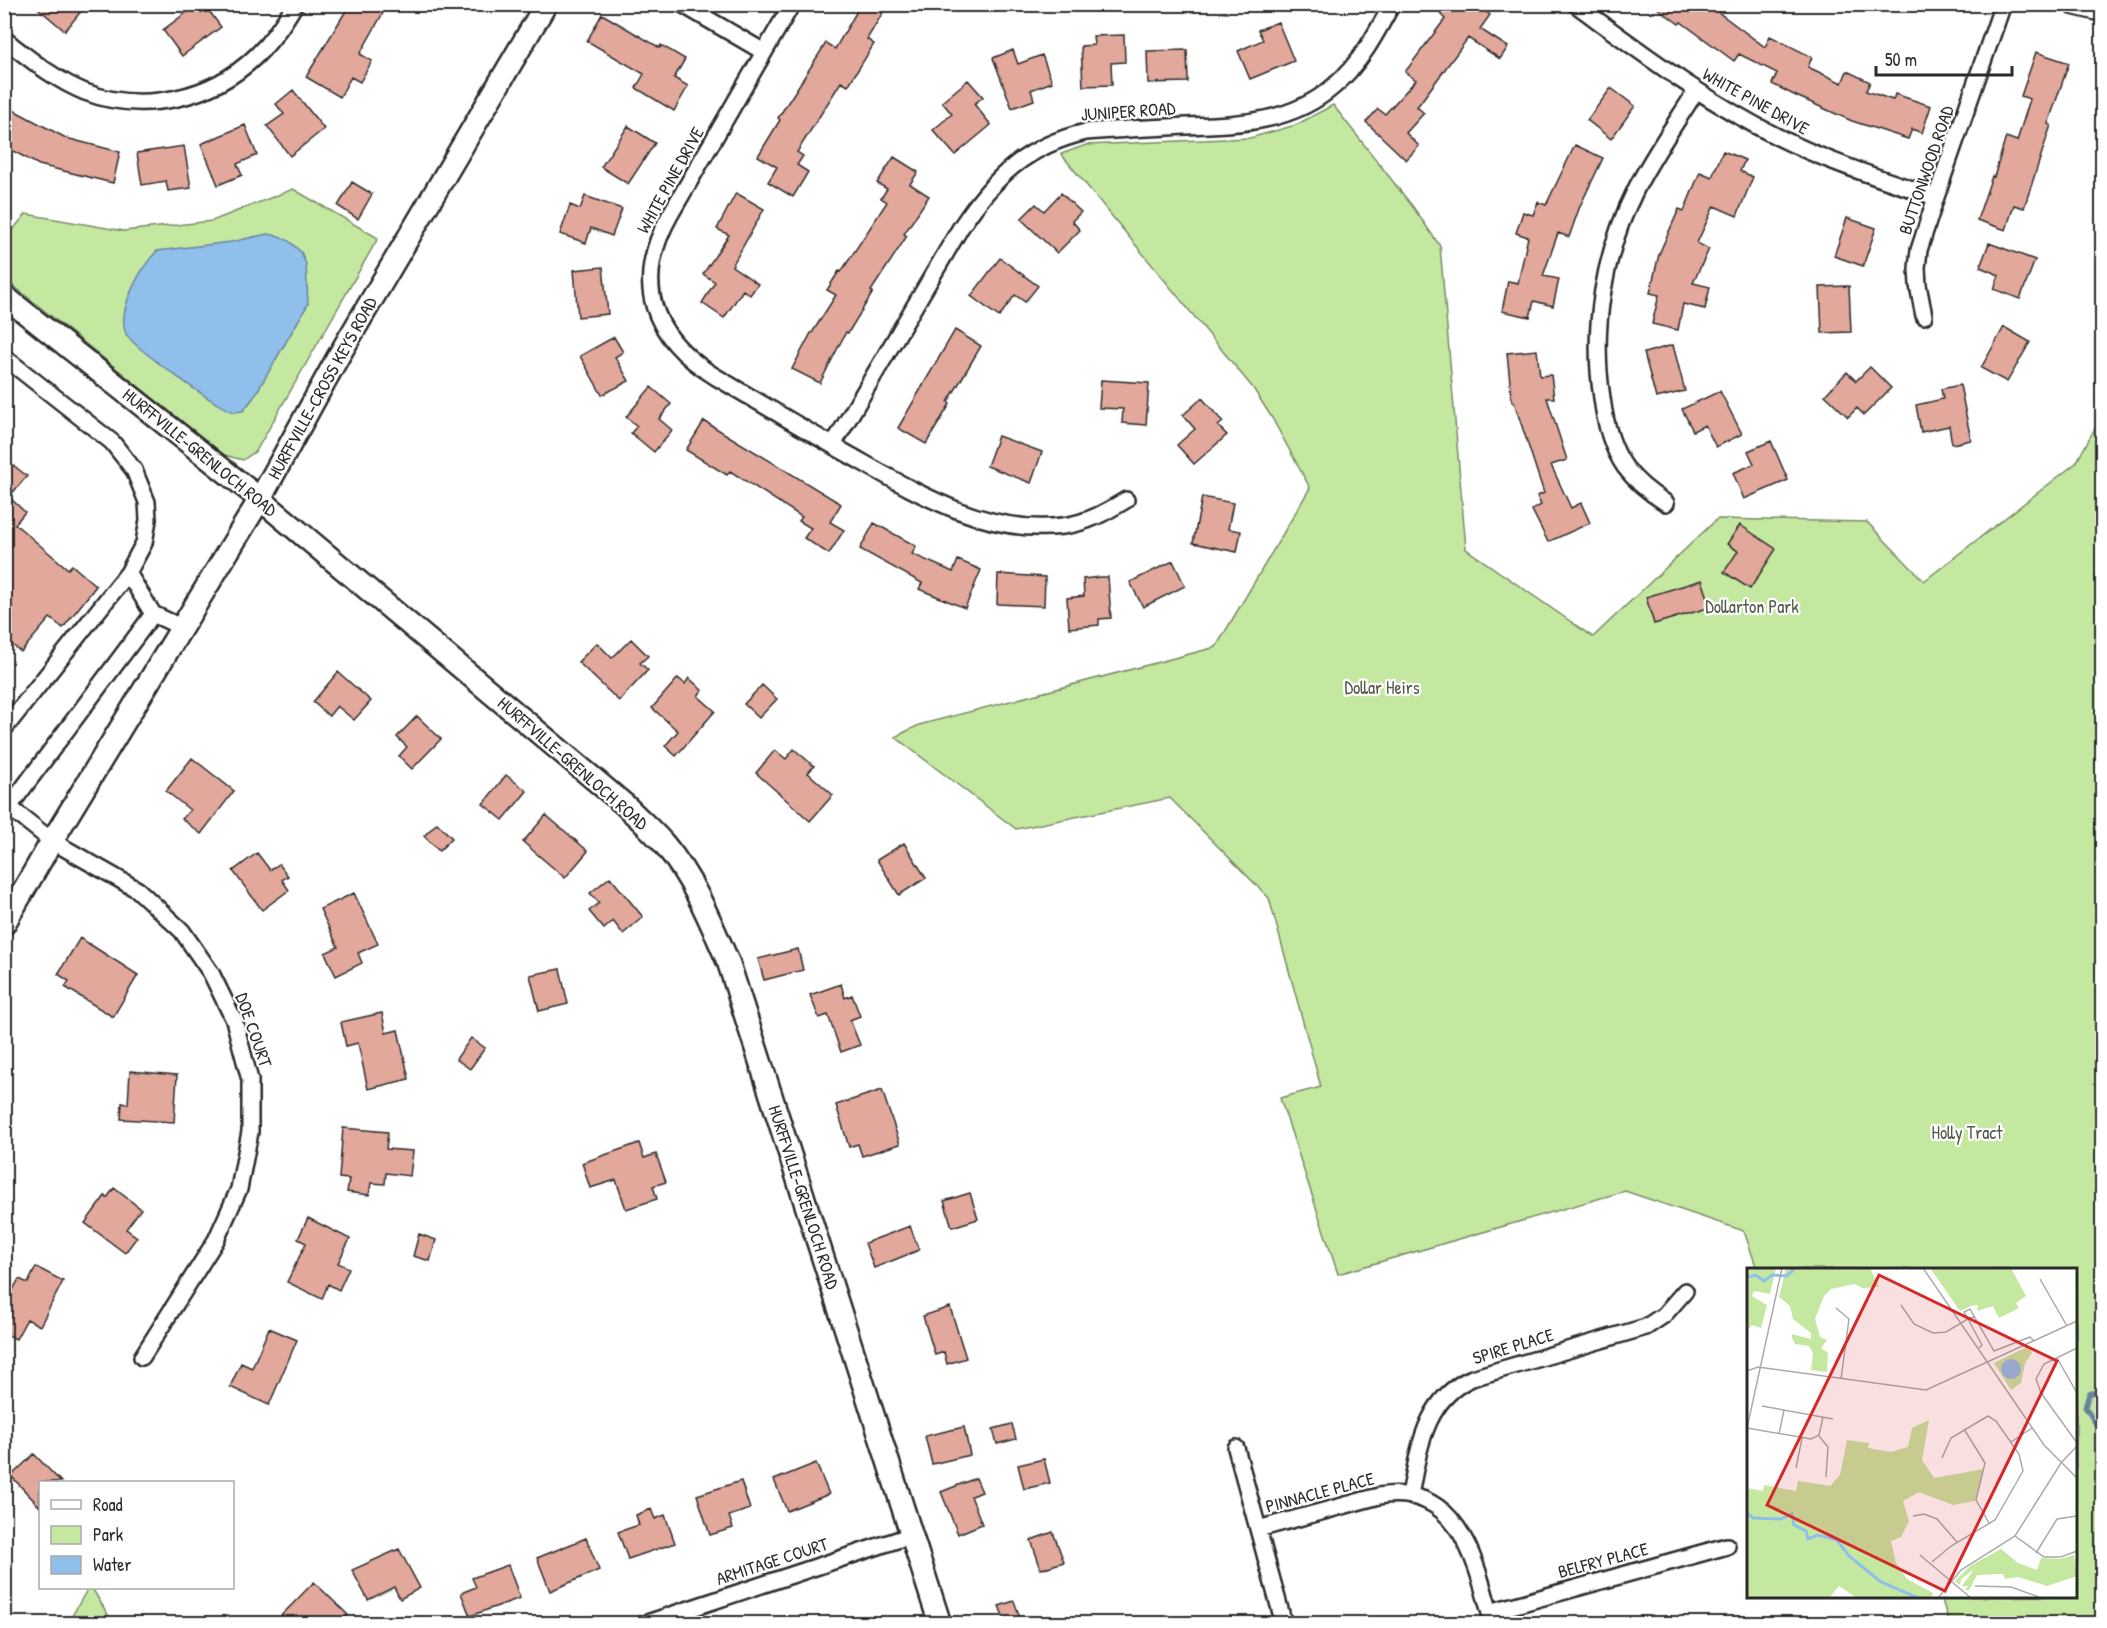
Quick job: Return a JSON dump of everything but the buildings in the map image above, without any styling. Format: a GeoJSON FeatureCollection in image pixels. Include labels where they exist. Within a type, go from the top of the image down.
{"type":"FeatureCollection","features":[{"type":"Feature","properties":{"kind":"main road","name":"HURFFVILLE-CROSS KEYS ROAD"},"geometry":{"type":"LineString","coordinates":[[4,924],[260,499],[338,357],[546,4]]}},
{"type":"Feature","properties":{"kind":"main road","name":"HURFFVILLE-GRENLOCH ROAD"},"geometry":{"type":"LineString","coordinates":[[4,296],[260,499],[625,805],[664,844],[705,909],[729,964],[940,1623]]}},
{"type":"Feature","properties":{"kind":"street"},"geometry":{"type":"LineString","coordinates":[[4,39],[46,71],[85,92],[126,102],[165,101],[203,90],[242,69],[271,39],[295,4]]}},
{"type":"Feature","properties":{"kind":"street"},"geometry":{"type":"LineString","coordinates":[[682,4],[764,52]]}},
{"type":"Feature","properties":{"kind":"street","name":"WHITE PINE DRIVE"},"geometry":{"type":"LineString","coordinates":[[792,4],[660,232],[652,261],[652,290],[662,327],[690,359],[716,377],[928,498],[969,514],[1030,527],[1064,526],[1083,522],[1126,500]]}},
{"type":"Feature","properties":{"kind":"street","name":"JUNIPER ROAD"},"geometry":{"type":"LineString","coordinates":[[833,445],[961,227],[984,193],[1011,166],[1048,144],[1086,132],[1240,124],[1279,117],[1334,87],[1370,44],[1392,4]]}},
{"type":"Feature","properties":{"kind":"street","name":"WHITE PINE DRIVE"},"geometry":{"type":"LineString","coordinates":[[1575,4],[1696,91],[1746,121],[1805,150],[1936,197]]}},
{"type":"Feature","properties":{"kind":"street","name":"BUTTONWOOD ROAD"},"geometry":{"type":"LineString","coordinates":[[1924,316],[1917,268],[1923,236],[2003,4]]}},
{"type":"Feature","properties":{"kind":"street"},"geometry":{"type":"LineString","coordinates":[[2073,4],[2103,11]]}},
{"type":"Feature","properties":{"kind":"street"},"geometry":{"type":"LineString","coordinates":[[1666,503],[1650,493],[1624,466],[1608,431],[1598,369],[1599,320],[1610,258],[1629,203],[1653,159],[1696,91]]}},
{"type":"Feature","properties":{"kind":"street"},"geometry":{"type":"LineString","coordinates":[[4,357],[112,442],[134,470],[147,502],[144,543],[128,573],[4,729]]}},
{"type":"Feature","properties":{"kind":"street"},"geometry":{"type":"LineString","coordinates":[[128,573],[153,614],[181,627]]}},
{"type":"Feature","properties":{"kind":"street"},"geometry":{"type":"LineString","coordinates":[[6,808],[153,614]]}},
{"type":"Feature","properties":{"kind":"street","name":"DOE COURT"},"geometry":{"type":"LineString","coordinates":[[6,808],[52,841],[138,890],[182,931],[211,973],[229,1010],[250,1080],[250,1132],[239,1189],[216,1240],[142,1357]]}},
{"type":"Feature","properties":{"kind":"street","name":"SPIRE PLACE"},"geometry":{"type":"LineString","coordinates":[[1410,1495],[1419,1448],[1429,1418],[1458,1384],[1647,1327],[1664,1315],[1685,1291]]}},
{"type":"Feature","properties":{"kind":"street"},"geometry":{"type":"LineString","coordinates":[[1236,1448],[1284,1623]]}},
{"type":"Feature","properties":{"kind":"street","name":"PINNACLE PLACE"},"geometry":{"type":"LineString","coordinates":[[1258,1529],[1379,1496],[1399,1494],[1418,1497],[1435,1507],[1460,1531],[1476,1562],[1492,1618]]}},
{"type":"Feature","properties":{"kind":"street","name":"ARMITAGE COURT"},"geometry":{"type":"LineString","coordinates":[[644,1623],[912,1535]]}},
{"type":"Feature","properties":{"kind":"street","name":"BELFRY PLACE"},"geometry":{"type":"LineString","coordinates":[[1492,1618],[1727,1546]]}},
{"type":"Feature","properties":{"kind":"green space"},"geometry":{"type":"Polygon","coordinates":[[[1333,105],[1413,207],[1440,246],[1466,549],[1593,637],[1717,519],[1867,522],[1924,581],[2076,463],[2102,415],[2102,1623],[1949,1623],[1941,1598],[2077,1598],[2077,1268],[1757,1268],[1744,1231],[1625,1191],[1338,1274],[1280,1098],[1321,1087],[1269,898],[1170,798],[1016,829],[895,737],[919,725],[1216,647],[1310,488],[1253,388],[1061,154],[1086,145],[1250,138],[1296,125],[1333,105]]]}},
{"type":"Feature","properties":{"kind":"green space"},"geometry":{"type":"Polygon","coordinates":[[[293,189],[378,238],[256,451],[243,460],[224,455],[5,279],[5,239],[26,214],[124,231],[212,221],[293,189]]]}},
{"type":"Feature","properties":{"kind":"green space"},"geometry":{"type":"Polygon","coordinates":[[[87,1589],[93,1589],[113,1623],[68,1623],[87,1589]]]}},
{"type":"Feature","properties":{"kind":"water"},"geometry":{"type":"Polygon","coordinates":[[[267,234],[289,241],[301,252],[306,264],[308,304],[254,397],[243,411],[234,412],[195,389],[132,341],[126,334],[124,314],[138,278],[157,251],[231,242],[267,234]]]}},
{"type":"Feature","properties":{"kind":"waterway"},"geometry":{"type":"LineString","coordinates":[[2102,1390],[2089,1394],[2085,1407],[2102,1434]]}},
{"type":"Feature","properties":{"kind":"park label","name":"Dollarton Park"},"geometry":{"type":"Point","coordinates":[1752,606]}},
{"type":"Feature","properties":{"kind":"park label","name":"Dollar Heirs"},"geometry":{"type":"Point","coordinates":[1382,687]}},
{"type":"Feature","properties":{"kind":"park label","name":"Holly Tract"},"geometry":{"type":"Point","coordinates":[1967,1132]}}]}
